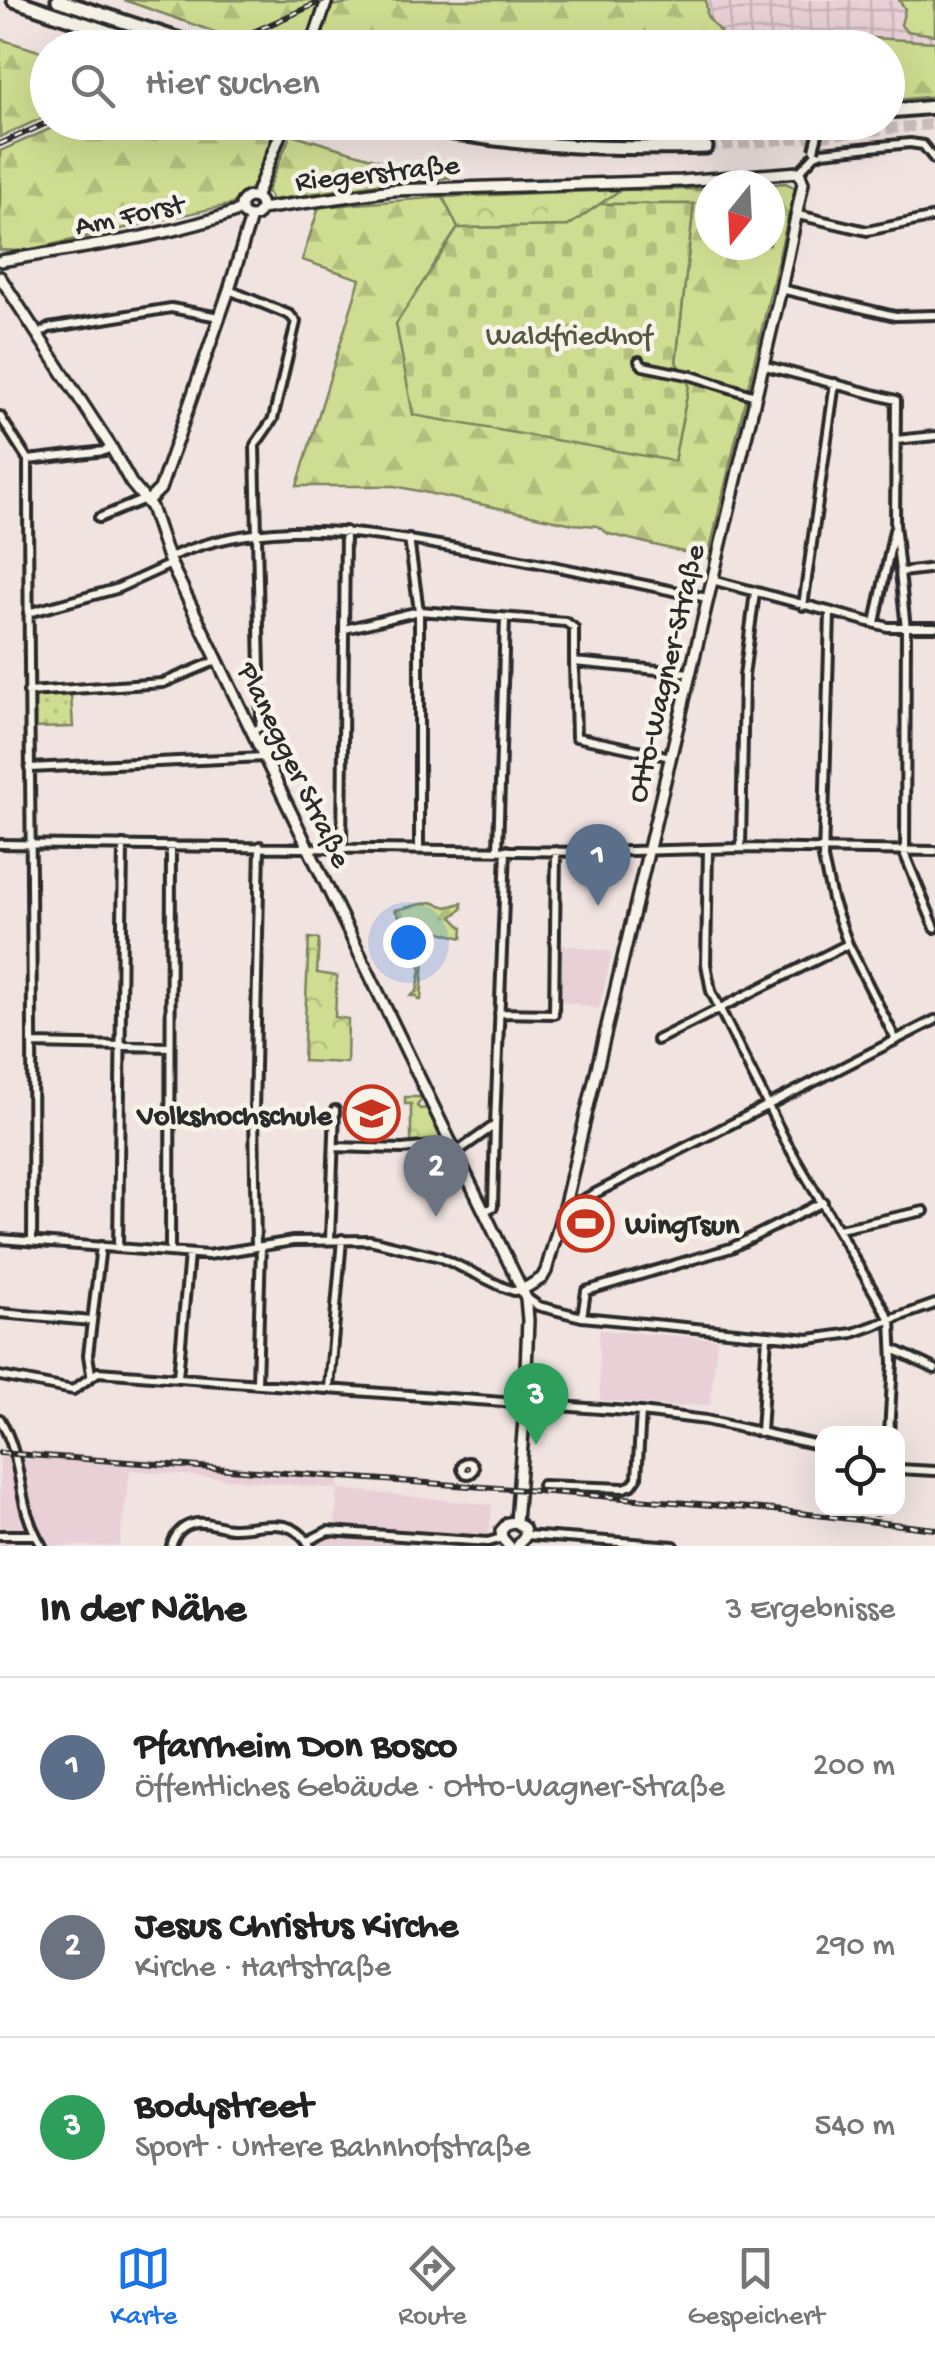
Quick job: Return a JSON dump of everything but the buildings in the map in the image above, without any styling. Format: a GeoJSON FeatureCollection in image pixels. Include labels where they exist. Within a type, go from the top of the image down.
{"type":"FeatureCollection","features":[{"type":"Feature","properties":{"kind":"highway"},"geometry":{"type":"LineString","coordinates":[[14,0],[103,30]]}},
{"type":"Feature","properties":{"kind":"highway"},"geometry":{"type":"LineString","coordinates":[[58,0],[150,30]]}},
{"type":"Feature","properties":{"kind":"highway"},"geometry":{"type":"LineString","coordinates":[[905,110],[935,107]]}},
{"type":"Feature","properties":{"kind":"highway"},"geometry":{"type":"LineString","coordinates":[[492,140],[613,150],[706,147]]}},
{"type":"Feature","properties":{"kind":"street"},"geometry":{"type":"LineString","coordinates":[[317,30],[327,0]]}},
{"type":"Feature","properties":{"kind":"street"},"geometry":{"type":"LineString","coordinates":[[99,518],[146,501],[160,489],[251,217],[260,209],[256,198],[278,140]]}},
{"type":"Feature","properties":{"kind":"street"},"geometry":{"type":"LineString","coordinates":[[799,172],[815,152],[818,140]]}},
{"type":"Feature","properties":{"kind":"street"},"geometry":{"type":"LineString","coordinates":[[815,152],[917,143],[928,148],[935,160]]}},
{"type":"Feature","properties":{"kind":"street","name":"Riegerstraße"},"geometry":{"type":"LineString","coordinates":[[260,209],[392,190],[693,180],[799,172]]}},
{"type":"Feature","properties":{"kind":"street","name":"Otto-Wagner-Straße"},"geometry":{"type":"LineString","coordinates":[[524,1294],[546,1271],[566,1200],[804,189],[799,172]]}},
{"type":"Feature","properties":{"kind":"street"},"geometry":{"type":"LineString","coordinates":[[251,217],[241,210],[243,201],[256,198]]}},
{"type":"Feature","properties":{"kind":"street","name":"Am Forst"},"geometry":{"type":"LineString","coordinates":[[1,268],[241,210]]}},
{"type":"Feature","properties":{"kind":"street"},"geometry":{"type":"LineString","coordinates":[[798,215],[867,231],[935,216]]}},
{"type":"Feature","properties":{"kind":"street","name":"Planegger Straße"},"geometry":{"type":"LineString","coordinates":[[1,268],[131,483],[146,501],[170,561],[524,1294]]}},
{"type":"Feature","properties":{"kind":"street"},"geometry":{"type":"LineString","coordinates":[[781,289],[892,316],[935,315]]}},
{"type":"Feature","properties":{"kind":"street"},"geometry":{"type":"LineString","coordinates":[[229,290],[290,315],[296,322],[273,419],[256,443],[262,718],[260,727],[252,732]]}},
{"type":"Feature","properties":{"kind":"street"},"geometry":{"type":"LineString","coordinates":[[39,334],[49,328],[171,308],[219,316]]}},
{"type":"Feature","properties":{"kind":"street"},"geometry":{"type":"LineString","coordinates":[[639,361],[644,366],[755,396]]}},
{"type":"Feature","properties":{"kind":"street"},"geometry":{"type":"LineString","coordinates":[[762,365],[896,400],[895,524],[906,629],[905,850],[935,928]]}},
{"type":"Feature","properties":{"kind":"street"},"geometry":{"type":"LineString","coordinates":[[803,606],[835,383]]}},
{"type":"Feature","properties":{"kind":"street"},"geometry":{"type":"LineString","coordinates":[[0,416],[28,460],[34,1044],[32,1241]]}},
{"type":"Feature","properties":{"kind":"street"},"geometry":{"type":"LineString","coordinates":[[896,440],[935,436]]}},
{"type":"Feature","properties":{"kind":"street"},"geometry":{"type":"LineString","coordinates":[[28,460],[105,451],[111,447]]}},
{"type":"Feature","properties":{"kind":"street"},"geometry":{"type":"LineString","coordinates":[[875,624],[895,524]]}},
{"type":"Feature","properties":{"kind":"street"},"geometry":{"type":"LineString","coordinates":[[28,613],[116,589],[215,539],[257,532],[345,532],[409,539],[707,598]]}},
{"type":"Feature","properties":{"kind":"street"},"geometry":{"type":"LineString","coordinates":[[342,849],[345,532]]}},
{"type":"Feature","properties":{"kind":"street"},"geometry":{"type":"LineString","coordinates":[[409,539],[418,611],[419,848]]}},
{"type":"Feature","properties":{"kind":"street"},"geometry":{"type":"LineString","coordinates":[[901,572],[935,568]]}},
{"type":"Feature","properties":{"kind":"street"},"geometry":{"type":"LineString","coordinates":[[711,580],[875,624],[906,629],[935,627]]}},
{"type":"Feature","properties":{"kind":"street"},"geometry":{"type":"LineString","coordinates":[[741,848],[744,670],[755,592]]}},
{"type":"Feature","properties":{"kind":"street"},"geometry":{"type":"LineString","coordinates":[[345,629],[418,611],[572,624],[576,736],[670,756]]}},
{"type":"Feature","properties":{"kind":"street"},"geometry":{"type":"LineString","coordinates":[[830,613],[822,849],[828,884],[848,944],[896,1040]]}},
{"type":"Feature","properties":{"kind":"street"},"geometry":{"type":"LineString","coordinates":[[484,1210],[493,1206],[496,1127],[505,618]]}},
{"type":"Feature","properties":{"kind":"street"},"geometry":{"type":"LineString","coordinates":[[28,692],[163,683],[218,660]]}},
{"type":"Feature","properties":{"kind":"street"},"geometry":{"type":"LineString","coordinates":[[574,662],[690,672]]}},
{"type":"Feature","properties":{"kind":"street"},"geometry":{"type":"LineString","coordinates":[[29,768],[264,757]]}},
{"type":"Feature","properties":{"kind":"street"},"geometry":{"type":"LineString","coordinates":[[0,844],[935,851]]}},
{"type":"Feature","properties":{"kind":"street"},"geometry":{"type":"LineString","coordinates":[[118,1248],[124,845]]}},
{"type":"Feature","properties":{"kind":"street"},"geometry":{"type":"LineString","coordinates":[[170,1252],[171,846]]}},
{"type":"Feature","properties":{"kind":"street"},"geometry":{"type":"LineString","coordinates":[[257,1383],[259,1247],[254,1110],[260,846]]}},
{"type":"Feature","properties":{"kind":"street"},"geometry":{"type":"LineString","coordinates":[[708,848],[709,984],[768,1108],[890,1321],[893,1348],[889,1426]]}},
{"type":"Feature","properties":{"kind":"street"},"geometry":{"type":"LineString","coordinates":[[499,1013],[550,1016],[554,1012],[556,850]]}},
{"type":"Feature","properties":{"kind":"street"},"geometry":{"type":"LineString","coordinates":[[657,1040],[848,944]]}},
{"type":"Feature","properties":{"kind":"street"},"geometry":{"type":"LineString","coordinates":[[566,1200],[578,1202],[935,1020]]}},
{"type":"Feature","properties":{"kind":"street"},"geometry":{"type":"LineString","coordinates":[[34,1044],[170,1047]]}},
{"type":"Feature","properties":{"kind":"street"},"geometry":{"type":"LineString","coordinates":[[330,1239],[335,1110]]}},
{"type":"Feature","properties":{"kind":"street"},"geometry":{"type":"LineString","coordinates":[[334,1148],[455,1148],[496,1127]]}},
{"type":"Feature","properties":{"kind":"street"},"geometry":{"type":"LineString","coordinates":[[582,1317],[586,1291],[733,1248],[824,1202]]}},
{"type":"Feature","properties":{"kind":"street"},"geometry":{"type":"LineString","coordinates":[[839,1228],[924,1211]]}},
{"type":"Feature","properties":{"kind":"street"},"geometry":{"type":"LineString","coordinates":[[0,1239],[218,1255],[330,1239],[383,1242],[420,1250],[524,1294],[546,1308],[582,1317],[767,1336],[830,1338],[934,1306]]}},
{"type":"Feature","properties":{"kind":"street"},"geometry":{"type":"LineString","coordinates":[[328,1388],[342,1239]]}},
{"type":"Feature","properties":{"kind":"street"},"geometry":{"type":"LineString","coordinates":[[91,1374],[88,1355],[101,1246]]}},
{"type":"Feature","properties":{"kind":"street"},"geometry":{"type":"LineString","coordinates":[[178,1377],[189,1254]]}},
{"type":"Feature","properties":{"kind":"street"},"geometry":{"type":"LineString","coordinates":[[516,1522],[528,1320],[524,1294]]}},
{"type":"Feature","properties":{"kind":"street"},"geometry":{"type":"LineString","coordinates":[[0,1314],[92,1322]]}},
{"type":"Feature","properties":{"kind":"street"},"geometry":{"type":"LineString","coordinates":[[761,1432],[767,1336]]}},
{"type":"Feature","properties":{"kind":"street"},"geometry":{"type":"LineString","coordinates":[[893,1348],[935,1369]]}},
{"type":"Feature","properties":{"kind":"street"},"geometry":{"type":"LineString","coordinates":[[0,1376],[73,1390],[98,1372],[525,1402],[706,1420],[815,1444]]}},
{"type":"Feature","properties":{"kind":"street"},"geometry":{"type":"LineString","coordinates":[[542,1485],[566,1481],[624,1488],[632,1485],[637,1478],[641,1412]]}},
{"type":"Feature","properties":{"kind":"street"},"geometry":{"type":"LineString","coordinates":[[0,1420],[16,1450],[22,1498],[42,1546]]}},
{"type":"Feature","properties":{"kind":"street"},"geometry":{"type":"LineString","coordinates":[[905,1469],[935,1471]]}},
{"type":"Feature","properties":{"kind":"street"},"geometry":{"type":"LineString","coordinates":[[171,1546],[180,1530],[198,1522],[235,1528],[282,1525],[297,1530],[309,1544],[328,1531],[505,1542],[503,1527],[516,1522]]}},
{"type":"Feature","properties":{"kind":"street"},"geometry":{"type":"LineString","coordinates":[[516,1522],[526,1534]]}},
{"type":"Feature","properties":{"kind":"street"},"geometry":{"type":"LineString","coordinates":[[526,1534],[674,1546]]}},
{"type":"Feature","properties":{"kind":"street"},"geometry":{"type":"LineString","coordinates":[[518,1546],[526,1534]]}},
{"type":"Feature","properties":{"kind":"street"},"geometry":{"type":"LineString","coordinates":[[0,1535],[35,1535]]}},
{"type":"Feature","properties":{"kind":"shaded area"},"geometry":{"type":"Polygon","coordinates":[[[334,0],[935,0],[935,42],[905,40],[905,30],[336,30],[331,6],[334,0]]]}},
{"type":"Feature","properties":{"kind":"shaded area"},"geometry":{"type":"Polygon","coordinates":[[[556,944],[612,952],[599,1009],[558,1000],[556,944]]]}},
{"type":"Feature","properties":{"kind":"shaded area"},"geometry":{"type":"Polygon","coordinates":[[[599,1330],[717,1339],[710,1405],[678,1407],[600,1400],[599,1330]]]}},
{"type":"Feature","properties":{"kind":"shaded area"},"geometry":{"type":"Polygon","coordinates":[[[0,1449],[339,1473],[339,1489],[492,1505],[488,1546],[316,1546],[315,1541],[334,1536],[338,1489],[130,1470],[119,1546],[0,1546],[0,1449]]]}},
{"type":"Feature","properties":{"kind":"green space"},"geometry":{"type":"Polygon","coordinates":[[[124,0],[334,0],[331,6],[368,0],[706,0],[707,16],[718,30],[209,30],[124,0]]]}},
{"type":"Feature","properties":{"kind":"green space"},"geometry":{"type":"Polygon","coordinates":[[[899,0],[935,0],[935,35],[906,31],[901,25],[905,9],[899,0]]]}},
{"type":"Feature","properties":{"kind":"green space"},"geometry":{"type":"Polygon","coordinates":[[[0,39],[30,48],[30,124],[0,137],[0,39]]]}},
{"type":"Feature","properties":{"kind":"green space"},"geometry":{"type":"Polygon","coordinates":[[[905,40],[935,42],[935,96],[905,99],[905,40]]]}},
{"type":"Feature","properties":{"kind":"green space"},"geometry":{"type":"Polygon","coordinates":[[[30,138],[271,140],[256,183],[233,204],[23,251],[0,250],[0,151],[30,138]]]}},
{"type":"Feature","properties":{"kind":"green space"},"geometry":{"type":"Polygon","coordinates":[[[288,140],[311,140],[449,178],[391,182],[272,200],[267,191],[288,140]]]}},
{"type":"Feature","properties":{"kind":"green space"},"geometry":{"type":"Polygon","coordinates":[[[785,183],[795,188],[785,231],[785,183]]]}},
{"type":"Feature","properties":{"kind":"green space"},"geometry":{"type":"Polygon","coordinates":[[[695,189],[695,260],[778,260],[708,558],[609,534],[597,526],[395,486],[297,486],[360,279],[302,260],[319,207],[443,197],[458,228],[431,268],[674,461],[689,385],[676,363],[694,204],[599,204],[620,190],[695,189]]]}},
{"type":"Feature","properties":{"kind":"green space"},"geometry":{"type":"Polygon","coordinates":[[[620,190],[568,226],[458,228],[443,197],[620,190]]]}},
{"type":"Feature","properties":{"kind":"green space","name":"Waldfriedhof"},"geometry":{"type":"Polygon","coordinates":[[[599,204],[694,204],[676,362],[689,385],[674,461],[413,415],[396,324],[458,228],[568,226],[599,204]]]}},
{"type":"Feature","properties":{"kind":"green space"},"geometry":{"type":"Polygon","coordinates":[[[71,695],[73,727],[32,728],[33,702],[38,696],[71,695]]]}},
{"type":"Feature","properties":{"kind":"green space"},"geometry":{"type":"Polygon","coordinates":[[[431,902],[447,907],[462,903],[462,909],[452,917],[463,928],[462,938],[437,931],[431,936],[417,933],[418,945],[425,946],[418,1000],[411,996],[417,991],[421,969],[411,949],[410,932],[395,910],[431,902]]]}},
{"type":"Feature","properties":{"kind":"green space"},"geometry":{"type":"Polygon","coordinates":[[[309,938],[319,939],[317,973],[337,976],[335,1017],[348,1019],[347,1063],[303,1061],[309,938]]]}},
{"type":"Feature","properties":{"kind":"green space"},"geometry":{"type":"Polygon","coordinates":[[[405,1097],[423,1097],[417,1106],[427,1108],[441,1140],[411,1145],[411,1104],[405,1104],[405,1097]]]}},
{"type":"Feature","properties":{"kind":"tunnel"},"geometry":{"type":"LineString","coordinates":[[905,127],[935,124]]}},
{"type":"Feature","properties":{"kind":"tunnel"},"geometry":{"type":"LineString","coordinates":[[706,147],[776,140]]}},
{"type":"Feature","properties":{"kind":"railway"},"geometry":{"type":"LineString","coordinates":[[258,30],[324,0]]}},
{"type":"Feature","properties":{"kind":"railway"},"geometry":{"type":"LineString","coordinates":[[0,144],[30,131]]}},
{"type":"Feature","properties":{"kind":"railway"},"geometry":{"type":"LineString","coordinates":[[0,1453],[774,1510],[935,1529]]}},
{"type":"Feature","properties":{"kind":"place","name":"Pfarrheim Don Bosco"},"geometry":{"type":"Point","coordinates":[598,906]}},
{"type":"Feature","properties":{"kind":"place","name":"Volkshochschule"},"geometry":{"type":"Point","coordinates":[371,1114]}},
{"type":"Feature","properties":{"kind":"place","name":"Jesus Christus Kirche"},"geometry":{"type":"Point","coordinates":[436,1217]}},
{"type":"Feature","properties":{"kind":"place","name":"WingTsun"},"geometry":{"type":"Point","coordinates":[586,1223]}},
{"type":"Feature","properties":{"kind":"place","name":"Bodystreet"},"geometry":{"type":"Point","coordinates":[536,1445]}}]}
